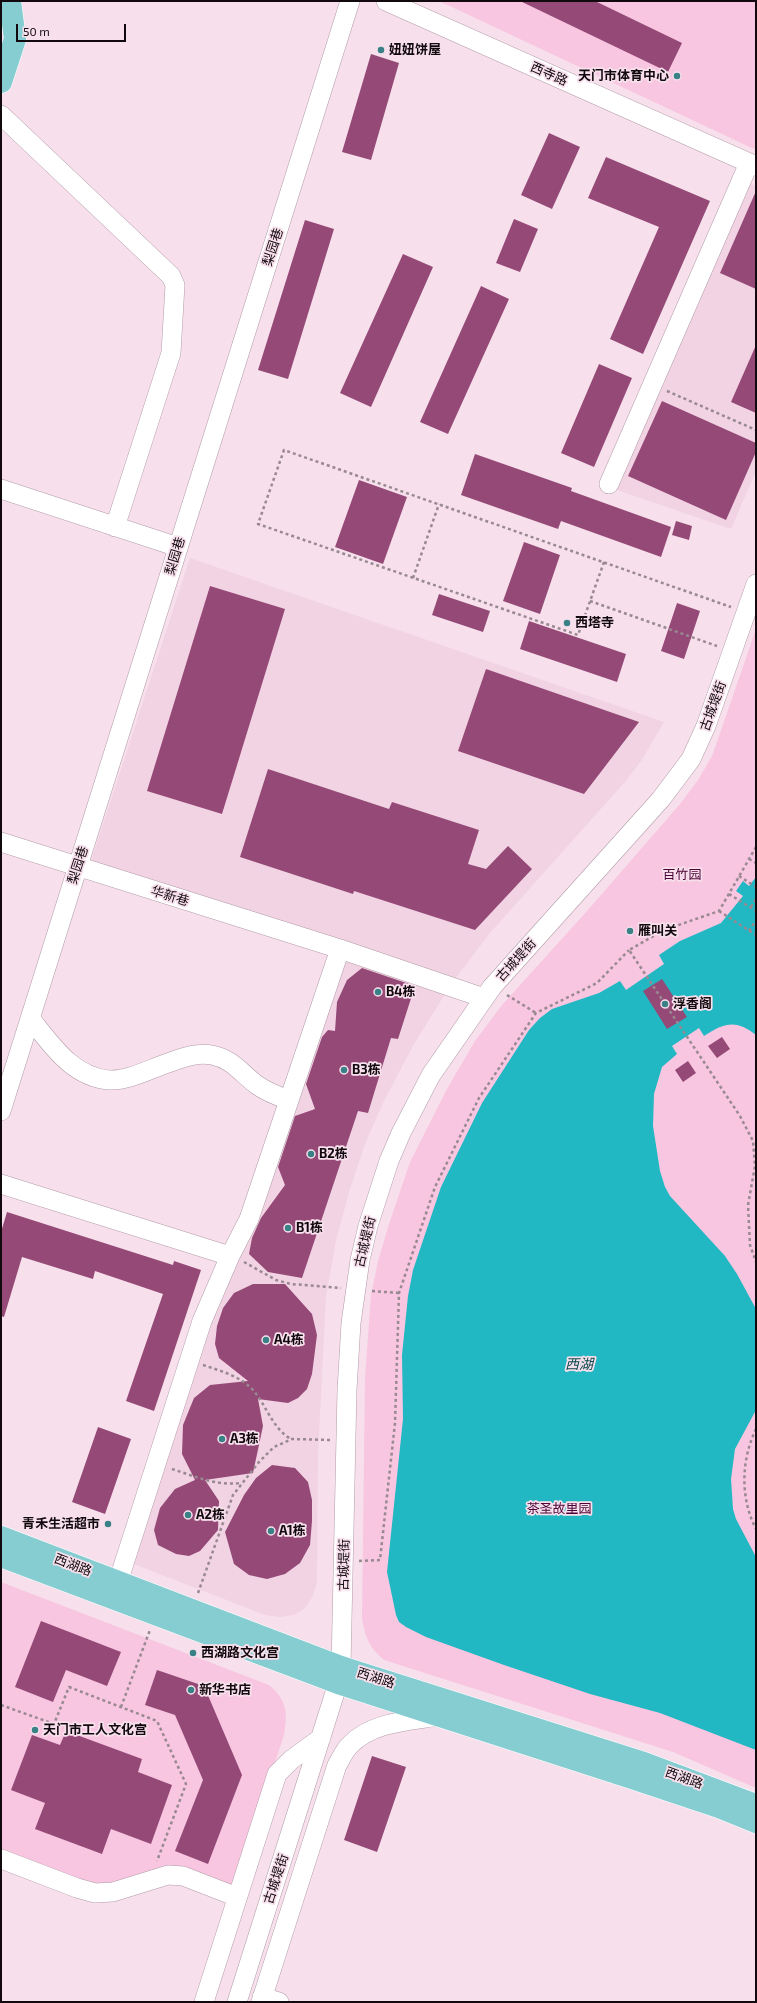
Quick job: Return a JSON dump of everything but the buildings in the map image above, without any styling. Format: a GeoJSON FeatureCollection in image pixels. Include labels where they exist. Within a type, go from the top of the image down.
{"type":"FeatureCollection","features":[{"type":"Feature","properties":{"kind":"main road"},"geometry":{"type":"LineString","coordinates":[[1,82],[15,39],[10,1]]}},
{"type":"Feature","properties":{"kind":"main road","name":"西湖路"},"geometry":{"type":"LineString","coordinates":[[1,1538],[191,1610],[339,1675],[439,1716],[629,1777],[756,1822]]}},
{"type":"Feature","properties":{"kind":"main road","name":"西湖路"},"geometry":{"type":"LineString","coordinates":[[1,1556],[156,1614],[339,1675],[644,1764],[756,1805]]}},
{"type":"Feature","properties":{"kind":"street","name":"梨园巷"},"geometry":{"type":"LineString","coordinates":[[1,1111],[350,1]]}},
{"type":"Feature","properties":{"kind":"street","name":"西寺路"},"geometry":{"type":"LineString","coordinates":[[386,1],[752,164]]}},
{"type":"Feature","properties":{"kind":"street"},"geometry":{"type":"LineString","coordinates":[[1,116],[171,276],[175,285],[171,354],[115,527]]}},
{"type":"Feature","properties":{"kind":"street"},"geometry":{"type":"LineString","coordinates":[[609,484],[652,384],[752,164]]}},
{"type":"Feature","properties":{"kind":"street"},"geometry":{"type":"LineString","coordinates":[[1,489],[178,547]]}},
{"type":"Feature","properties":{"kind":"street","name":"古城堤街"},"geometry":{"type":"LineString","coordinates":[[237,2002],[321,1738],[339,1675],[344,1562],[348,1356],[355,1289],[368,1226],[389,1161],[401,1133],[431,1075],[488,992],[682,774],[691,759],[706,726],[756,584]]}},
{"type":"Feature","properties":{"kind":"street","name":"华新巷"},"geometry":{"type":"LineString","coordinates":[[1,842],[340,949],[488,992]]}},
{"type":"Feature","properties":{"kind":"street"},"geometry":{"type":"LineString","coordinates":[[118,1582],[211,1296],[249,1219],[340,949]]}},
{"type":"Feature","properties":{"kind":"street"},"geometry":{"type":"LineString","coordinates":[[30,1018],[55,1050],[71,1065],[89,1075],[110,1080],[126,1078],[190,1055],[211,1055],[226,1059],[236,1066],[255,1084],[269,1093],[289,1100]]}},
{"type":"Feature","properties":{"kind":"street"},"geometry":{"type":"LineString","coordinates":[[1,1184],[230,1256]]}},
{"type":"Feature","properties":{"kind":"street"},"geometry":{"type":"LineString","coordinates":[[268,2000],[337,1764],[349,1746],[366,1732],[387,1725],[439,1716]]}},
{"type":"Feature","properties":{"kind":"street"},"geometry":{"type":"LineString","coordinates":[[204,2002],[277,1774],[291,1760],[321,1738]]}},
{"type":"Feature","properties":{"kind":"street"},"geometry":{"type":"LineString","coordinates":[[1,1859],[77,1888],[95,1893],[113,1892],[168,1875],[183,1876],[237,1897]]}},
{"type":"Feature","properties":{"kind":"path"},"geometry":{"type":"LineString","coordinates":[[652,384],[756,430]]}},
{"type":"Feature","properties":{"kind":"path"},"geometry":{"type":"LineString","coordinates":[[604,562],[578,635],[258,524],[284,450],[747,612]]}},
{"type":"Feature","properties":{"kind":"path"},"geometry":{"type":"LineString","coordinates":[[413,578],[439,504]]}},
{"type":"Feature","properties":{"kind":"path"},"geometry":{"type":"LineString","coordinates":[[590,601],[733,652]]}},
{"type":"Feature","properties":{"kind":"path"},"geometry":{"type":"LineString","coordinates":[[344,1562],[380,1560],[396,1424],[399,1293],[434,1187],[479,1098],[536,1012],[597,983],[629,950],[664,930],[719,911],[756,847]]}},
{"type":"Feature","properties":{"kind":"path"},"geometry":{"type":"LineString","coordinates":[[749,859],[756,863]]}},
{"type":"Feature","properties":{"kind":"path"},"geometry":{"type":"LineString","coordinates":[[739,876],[756,887]]}},
{"type":"Feature","properties":{"kind":"path"},"geometry":{"type":"LineString","coordinates":[[729,894],[756,911]]}},
{"type":"Feature","properties":{"kind":"path"},"geometry":{"type":"LineString","coordinates":[[751,908],[756,899]]}},
{"type":"Feature","properties":{"kind":"path"},"geometry":{"type":"LineString","coordinates":[[719,911],[756,935]]}},
{"type":"Feature","properties":{"kind":"path"},"geometry":{"type":"LineString","coordinates":[[749,931],[756,920]]}},
{"type":"Feature","properties":{"kind":"path"},"geometry":{"type":"LineString","coordinates":[[629,950],[743,1123],[753,1141],[756,1166],[748,1204],[750,1244],[756,1262]]}},
{"type":"Feature","properties":{"kind":"path"},"geometry":{"type":"LineString","coordinates":[[488,992],[536,1012]]}},
{"type":"Feature","properties":{"kind":"path"},"geometry":{"type":"LineString","coordinates":[[230,1256],[276,1280],[291,1284],[399,1293]]}},
{"type":"Feature","properties":{"kind":"path"},"geometry":{"type":"LineString","coordinates":[[189,1360],[230,1374],[243,1382],[253,1390],[283,1434],[292,1439]]}},
{"type":"Feature","properties":{"kind":"path"},"geometry":{"type":"LineString","coordinates":[[756,1429],[748,1450],[745,1472],[746,1499],[756,1529]]}},
{"type":"Feature","properties":{"kind":"path"},"geometry":{"type":"LineString","coordinates":[[191,1610],[233,1495],[241,1483],[274,1447],[292,1439],[346,1440]]}},
{"type":"Feature","properties":{"kind":"path"},"geometry":{"type":"LineString","coordinates":[[156,1464],[213,1483],[228,1485],[241,1483]]}},
{"type":"Feature","properties":{"kind":"path"},"geometry":{"type":"LineString","coordinates":[[121,1707],[156,1614]]}},
{"type":"Feature","properties":{"kind":"path"},"geometry":{"type":"LineString","coordinates":[[1,1705],[54,1724],[68,1687],[157,1721],[186,1784],[150,1880]]}},
{"type":"Feature","properties":{"kind":"shaded area"},"geometry":{"type":"Polygon","coordinates":[[[750,183],[756,186],[756,471],[731,529],[614,489],[750,183]]]}},
{"type":"Feature","properties":{"kind":"shaded area"},"geometry":{"type":"Polygon","coordinates":[[[190,558],[664,722],[642,760],[624,783],[490,933],[452,983],[414,1044],[384,1101],[365,1144],[349,1192],[336,1241],[326,1296],[318,1455],[317,1583],[312,1598],[304,1609],[294,1615],[280,1617],[265,1615],[131,1563],[208,1324],[348,942],[91,861],[190,558]]]}},
{"type":"Feature","properties":{"kind":"green space","name":"天门市体育中心"},"geometry":{"type":"Polygon","coordinates":[[[439,1],[756,1],[756,150],[439,1]]]}},
{"type":"Feature","properties":{"kind":"green space","name":"西湖"},"geometry":{"type":"Polygon","coordinates":[[[756,629],[756,1788],[673,1752],[384,1660],[369,1642],[362,1619],[365,1378],[371,1295],[378,1261],[410,1162],[448,1087],[475,1041],[502,1005],[587,911],[680,804],[698,780],[712,756],[756,629]]]}},
{"type":"Feature","properties":{"kind":"green space"},"geometry":{"type":"Polygon","coordinates":[[[1,1582],[269,1685],[280,1696],[286,1713],[284,1735],[234,1887],[190,1870],[113,1884],[83,1882],[1,1852],[1,1582]]]}},
{"type":"Feature","properties":{"kind":"water","name":"西湖"},"geometry":{"type":"Polygon","coordinates":[[[756,877],[756,1035],[749,1030],[736,1025],[718,1028],[704,1036],[699,1028],[672,1046],[677,1054],[662,1067],[654,1094],[653,1126],[660,1171],[665,1187],[670,1196],[725,1256],[737,1274],[756,1309],[756,1410],[735,1449],[731,1479],[733,1509],[736,1519],[756,1557],[756,1750],[660,1713],[590,1694],[426,1637],[399,1622],[396,1615],[387,1572],[403,1419],[402,1355],[408,1296],[413,1270],[441,1187],[482,1103],[529,1030],[540,1018],[552,1009],[599,993],[620,981],[626,990],[664,964],[659,955],[680,941],[721,923],[743,896],[736,891],[743,881],[749,886],[756,877]]]}},
{"type":"Feature","properties":{"kind":"place","name":"妞妞饼屋"},"geometry":{"type":"Point","coordinates":[381,50]}},
{"type":"Feature","properties":{"kind":"place","name":"天门市体育中心"},"geometry":{"type":"Point","coordinates":[677,76]}},
{"type":"Feature","properties":{"kind":"place","name":"西塔寺"},"geometry":{"type":"Point","coordinates":[567,623]}},
{"type":"Feature","properties":{"kind":"place","name":"雁叫关"},"geometry":{"type":"Point","coordinates":[630,931]}},
{"type":"Feature","properties":{"kind":"place","name":"B4栋"},"geometry":{"type":"Point","coordinates":[378,992]}},
{"type":"Feature","properties":{"kind":"place","name":"浮香阁"},"geometry":{"type":"Point","coordinates":[665,1004]}},
{"type":"Feature","properties":{"kind":"place","name":"B3栋"},"geometry":{"type":"Point","coordinates":[344,1070]}},
{"type":"Feature","properties":{"kind":"place","name":"B2栋"},"geometry":{"type":"Point","coordinates":[311,1154]}},
{"type":"Feature","properties":{"kind":"place","name":"B1栋"},"geometry":{"type":"Point","coordinates":[288,1228]}},
{"type":"Feature","properties":{"kind":"place","name":"A4栋"},"geometry":{"type":"Point","coordinates":[266,1340]}},
{"type":"Feature","properties":{"kind":"place","name":"A3栋"},"geometry":{"type":"Point","coordinates":[222,1439]}},
{"type":"Feature","properties":{"kind":"place","name":"A2栋"},"geometry":{"type":"Point","coordinates":[188,1515]}},
{"type":"Feature","properties":{"kind":"place","name":"青禾生活超市"},"geometry":{"type":"Point","coordinates":[108,1524]}},
{"type":"Feature","properties":{"kind":"place","name":"A1栋"},"geometry":{"type":"Point","coordinates":[271,1531]}},
{"type":"Feature","properties":{"kind":"place","name":"西湖路文化宫"},"geometry":{"type":"Point","coordinates":[193,1653]}},
{"type":"Feature","properties":{"kind":"place","name":"新华书店"},"geometry":{"type":"Point","coordinates":[191,1690]}},
{"type":"Feature","properties":{"kind":"place","name":"天门市工人文化宫"},"geometry":{"type":"Point","coordinates":[35,1730]}},
{"type":"Feature","properties":{"kind":"park label","name":"百竹园"},"geometry":{"type":"Point","coordinates":[682,875]}},
{"type":"Feature","properties":{"kind":"park label","name":"茶圣故里园"},"geometry":{"type":"Point","coordinates":[559,1509]}}]}
